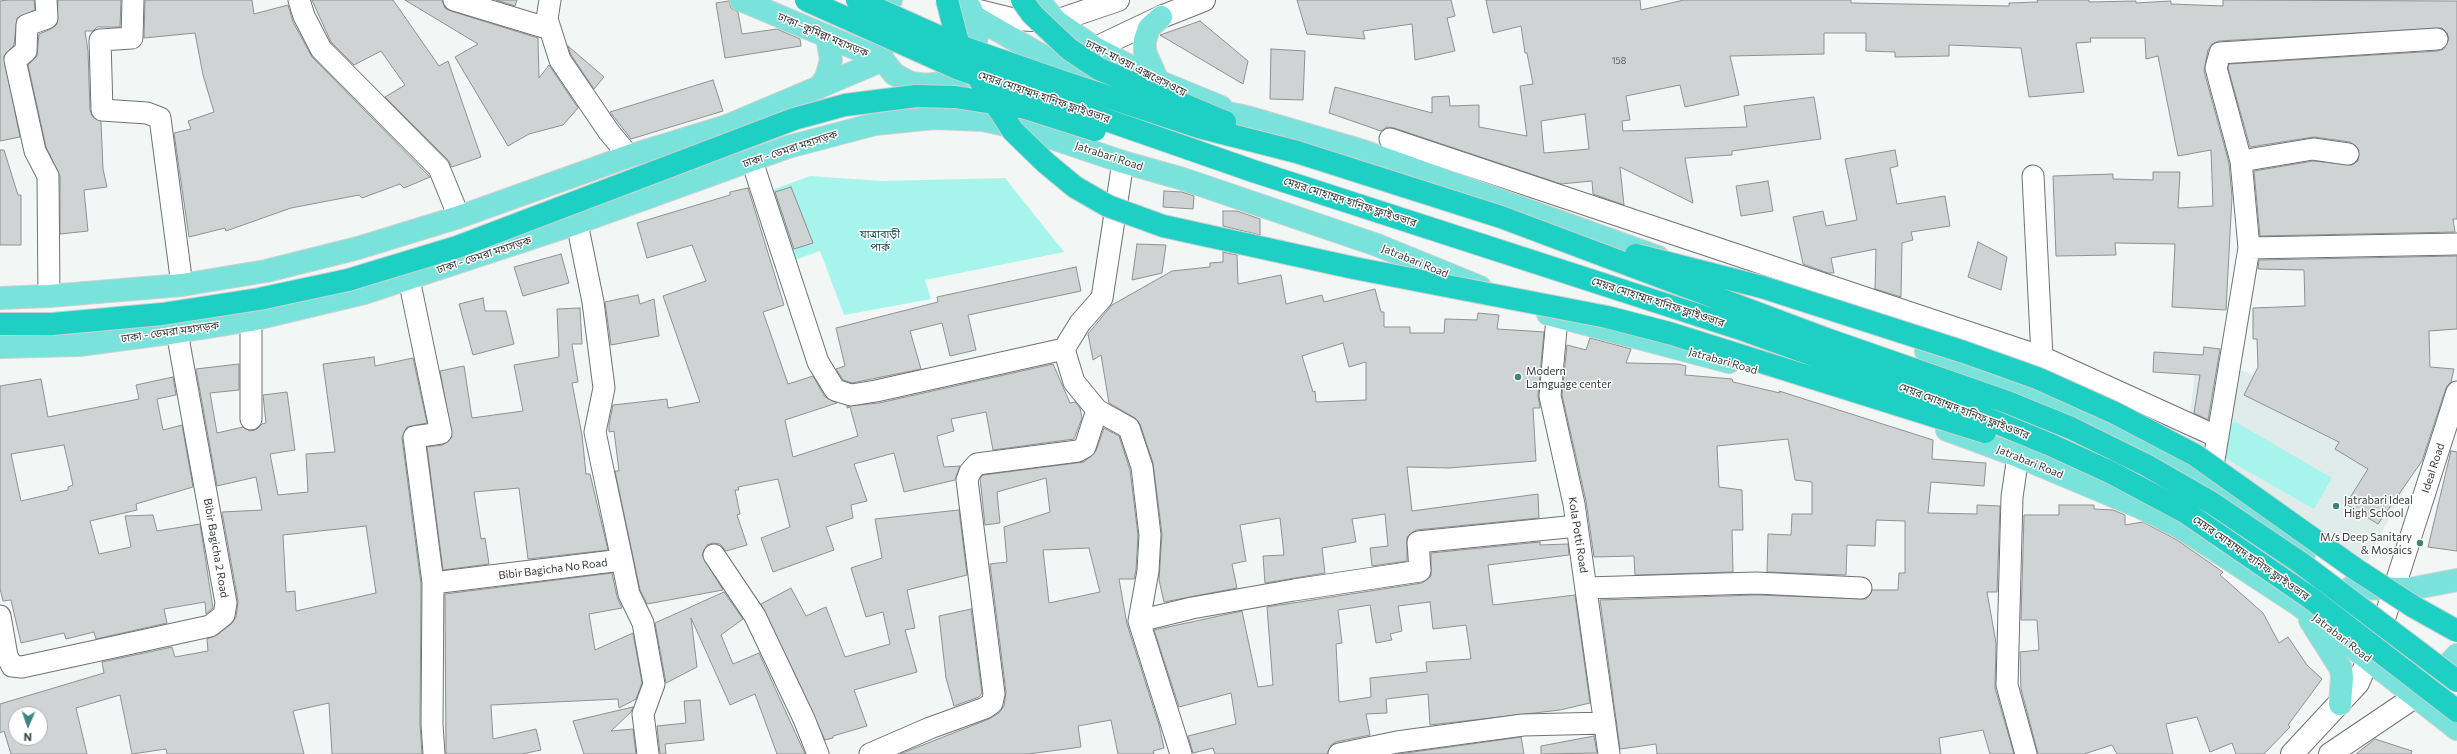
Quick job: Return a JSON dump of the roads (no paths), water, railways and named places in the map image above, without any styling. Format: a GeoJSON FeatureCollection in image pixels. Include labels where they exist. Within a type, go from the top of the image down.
{"type":"FeatureCollection","features":[{"type":"Feature","properties":{"kind":"highway","name":"মেয়র মোহাম্মদ হানিফ ফ্লাইওভার"},"geometry":{"type":"LineString","coordinates":[[806,0],[957,68],[1253,171],[1738,328],[1966,410],[2051,445],[2148,491],[2185,512],[2309,598],[2457,711]]}},
{"type":"Feature","properties":{"kind":"highway","name":"মেয়র মোহাম্মদ হানিফ ফ্লাইওভার"},"geometry":{"type":"LineString","coordinates":[[857,0],[962,47],[1066,83],[1199,126],[1297,152],[1501,217],[1829,340],[2007,402],[2071,428],[2146,465],[2212,503],[2454,669]]}},
{"type":"Feature","properties":{"kind":"highway"},"geometry":{"type":"LineString","coordinates":[[947,0],[957,39],[970,65],[1013,131],[1058,173],[1108,206],[1163,226],[1354,268],[1607,317],[1669,333],[1979,430],[2148,491]]}},
{"type":"Feature","properties":{"kind":"highway"},"geometry":{"type":"LineString","coordinates":[[1022,0],[1032,14],[1069,49],[1099,69],[1297,152]]}},
{"type":"Feature","properties":{"kind":"highway"},"geometry":{"type":"LineString","coordinates":[[0,324],[52,324],[162,314],[259,299],[348,280],[457,248],[794,119],[845,105],[881,99],[955,97],[992,101],[1026,108],[1173,154],[1253,171]]}},
{"type":"Feature","properties":{"kind":"highway"},"geometry":{"type":"LineString","coordinates":[[1501,217],[1610,249],[1762,287],[1964,352],[2037,378],[2115,414],[2195,455],[2357,570],[2414,607],[2457,631]]}},
{"type":"Feature","properties":{"kind":"main road","name":"ঢাকা–কুমিল্লা মহাসড়ক"},"geometry":{"type":"LineString","coordinates":[[741,0],[882,60]]}},
{"type":"Feature","properties":{"kind":"main road"},"geometry":{"type":"LineString","coordinates":[[891,0],[882,12],[878,24],[877,37],[882,60],[894,74],[911,83],[927,85],[949,80],[1058,65],[1161,17],[1204,0]]}},
{"type":"Feature","properties":{"kind":"main road","name":"ঢাকা-মাওয়া এক্সপ্রেসওয়ে"},"geometry":{"type":"LineString","coordinates":[[1038,0],[1056,21],[1095,48],[1158,81],[1247,117]]}},
{"type":"Feature","properties":{"kind":"main road"},"geometry":{"type":"LineString","coordinates":[[970,9],[1011,19],[1056,21],[1118,0]]}},
{"type":"Feature","properties":{"kind":"main road"},"geometry":{"type":"LineString","coordinates":[[949,80],[966,68],[973,57],[978,30],[970,9]]}},
{"type":"Feature","properties":{"kind":"main road"},"geometry":{"type":"LineString","coordinates":[[970,9],[1058,65],[1155,98],[1247,117],[1363,151],[1981,369],[2040,393],[2125,434],[2210,484],[2350,588],[2385,617],[2454,669],[2330,754]]}},
{"type":"Feature","properties":{"kind":"main road"},"geometry":{"type":"LineString","coordinates":[[1158,81],[1147,58],[1145,40],[1149,28],[1161,17]]}},
{"type":"Feature","properties":{"kind":"main road"},"geometry":{"type":"LineString","coordinates":[[818,88],[826,78],[830,67],[831,54],[826,36]]}},
{"type":"Feature","properties":{"kind":"main road"},"geometry":{"type":"LineString","coordinates":[[0,298],[49,296],[182,285],[266,271],[358,248],[459,217],[629,156],[727,126],[882,60]]}},
{"type":"Feature","properties":{"kind":"main road"},"geometry":{"type":"LineString","coordinates":[[1022,128],[1058,65]]}},
{"type":"Feature","properties":{"kind":"main road","name":"Jatrabari Road"},"geometry":{"type":"LineString","coordinates":[[949,80],[1022,128],[1123,162],[1183,179],[1377,245],[1557,318],[1727,362],[1922,422],[2018,456],[2144,509],[2176,526],[2299,604],[2457,729]]}},
{"type":"Feature","properties":{"kind":"main road","name":"ঢাকা - ডেমরা মহাসড়ক"},"geometry":{"type":"LineString","coordinates":[[0,348],[79,345],[177,332],[251,320],[410,279],[577,224],[802,143],[875,124],[934,118],[956,118],[983,120],[1022,128]]}},
{"type":"Feature","properties":{"kind":"main road"},"geometry":{"type":"LineString","coordinates":[[2350,588],[2410,589],[2457,580]]}},
{"type":"Feature","properties":{"kind":"main road"},"geometry":{"type":"LineString","coordinates":[[2299,604],[2337,661],[2342,678],[2340,704]]}},
{"type":"Feature","properties":{"kind":"main road"},"geometry":{"type":"LineString","coordinates":[[2292,754],[2358,683],[2385,617]]}},
{"type":"Feature","properties":{"kind":"street"},"geometry":{"type":"LineString","coordinates":[[46,0],[47,18],[27,26],[26,51],[15,60],[35,151],[48,176],[49,296]]}},
{"type":"Feature","properties":{"kind":"street"},"geometry":{"type":"LineString","coordinates":[[133,0],[132,38],[100,40],[102,110],[147,114],[160,118],[182,285]]}},
{"type":"Feature","properties":{"kind":"street"},"geometry":{"type":"LineString","coordinates":[[299,0],[304,16],[321,50],[439,168],[459,217]]}},
{"type":"Feature","properties":{"kind":"street"},"geometry":{"type":"LineString","coordinates":[[454,0],[550,29]]}},
{"type":"Feature","properties":{"kind":"street"},"geometry":{"type":"LineString","coordinates":[[550,0],[547,19],[560,60],[609,132],[629,156]]}},
{"type":"Feature","properties":{"kind":"street"},"geometry":{"type":"LineString","coordinates":[[2210,484],[2250,248],[2241,161],[2216,68],[2220,53],[2437,39]]}},
{"type":"Feature","properties":{"kind":"street"},"geometry":{"type":"LineString","coordinates":[[1390,139],[2042,357],[2218,437]]}},
{"type":"Feature","properties":{"kind":"street"},"geometry":{"type":"LineString","coordinates":[[2241,161],[2313,149],[2348,154]]}},
{"type":"Feature","properties":{"kind":"street"},"geometry":{"type":"LineString","coordinates":[[752,160],[818,362],[835,390],[851,395],[876,391],[1064,349],[1080,323],[1102,298],[1123,162]]}},
{"type":"Feature","properties":{"kind":"street"},"geometry":{"type":"LineString","coordinates":[[2033,176],[2042,357]]}},
{"type":"Feature","properties":{"kind":"street","name":"Bibir Bagicha No Road"},"geometry":{"type":"LineString","coordinates":[[433,583],[622,560],[595,432],[604,388],[593,302],[577,224]]}},
{"type":"Feature","properties":{"kind":"street"},"geometry":{"type":"LineString","coordinates":[[2250,248],[2457,244]]}},
{"type":"Feature","properties":{"kind":"street"},"geometry":{"type":"LineString","coordinates":[[410,279],[441,433],[414,437],[433,583],[432,724],[434,754]]}},
{"type":"Feature","properties":{"kind":"street","name":"Kola Potti Road"},"geometry":{"type":"LineString","coordinates":[[1557,318],[1550,396],[1577,526],[1609,754]]}},
{"type":"Feature","properties":{"kind":"street"},"geometry":{"type":"LineString","coordinates":[[250,419],[251,320]]}},
{"type":"Feature","properties":{"kind":"street","name":"Bibir Bagicha 2 Road"},"geometry":{"type":"LineString","coordinates":[[0,616],[7,656],[12,666],[22,667],[210,626],[224,615],[226,603],[177,332]]}},
{"type":"Feature","properties":{"kind":"street"},"geometry":{"type":"LineString","coordinates":[[1064,349],[1074,382],[1096,410],[1130,428],[1142,467],[1150,535],[1148,571],[1139,621],[1181,754]]}},
{"type":"Feature","properties":{"kind":"street","name":"Ideal Road"},"geometry":{"type":"LineString","coordinates":[[2385,617],[2457,392]]}},
{"type":"Feature","properties":{"kind":"street"},"geometry":{"type":"LineString","coordinates":[[870,754],[930,728],[985,708],[992,702],[994,694],[967,480],[970,472],[977,464],[1078,450],[1085,447],[1096,410]]}},
{"type":"Feature","properties":{"kind":"street"},"geometry":{"type":"LineString","coordinates":[[2018,456],[2012,497],[2007,686],[2026,754]]}},
{"type":"Feature","properties":{"kind":"street"},"geometry":{"type":"LineString","coordinates":[[1139,621],[1192,608],[1294,590],[1420,571],[1418,542],[1577,526]]}},
{"type":"Feature","properties":{"kind":"street"},"geometry":{"type":"LineString","coordinates":[[714,555],[755,616],[804,719],[818,754]]}},
{"type":"Feature","properties":{"kind":"street"},"geometry":{"type":"LineString","coordinates":[[622,560],[629,594],[643,623],[654,684],[644,714],[648,754]]}},
{"type":"Feature","properties":{"kind":"street"},"geometry":{"type":"LineString","coordinates":[[1586,588],[1756,583],[1860,588]]}},
{"type":"Feature","properties":{"kind":"street"},"geometry":{"type":"LineString","coordinates":[[1339,754],[1397,742],[1523,725],[1605,723]]}},
{"type":"Feature","properties":{"kind":"place","name":"Modern Lamguage center"},"geometry":{"type":"Point","coordinates":[1518,377]}},
{"type":"Feature","properties":{"kind":"place","name":"Jatrabari Ideal High School"},"geometry":{"type":"Point","coordinates":[2336,506]}},
{"type":"Feature","properties":{"kind":"place","name":"M/s Deep Sanitary & Mosaics"},"geometry":{"type":"Point","coordinates":[2420,543]}},
{"type":"Feature","properties":{"kind":"park label","name":"যাত্রাবাড়ী পার্ক"},"geometry":{"type":"Point","coordinates":[880,240]}}]}
